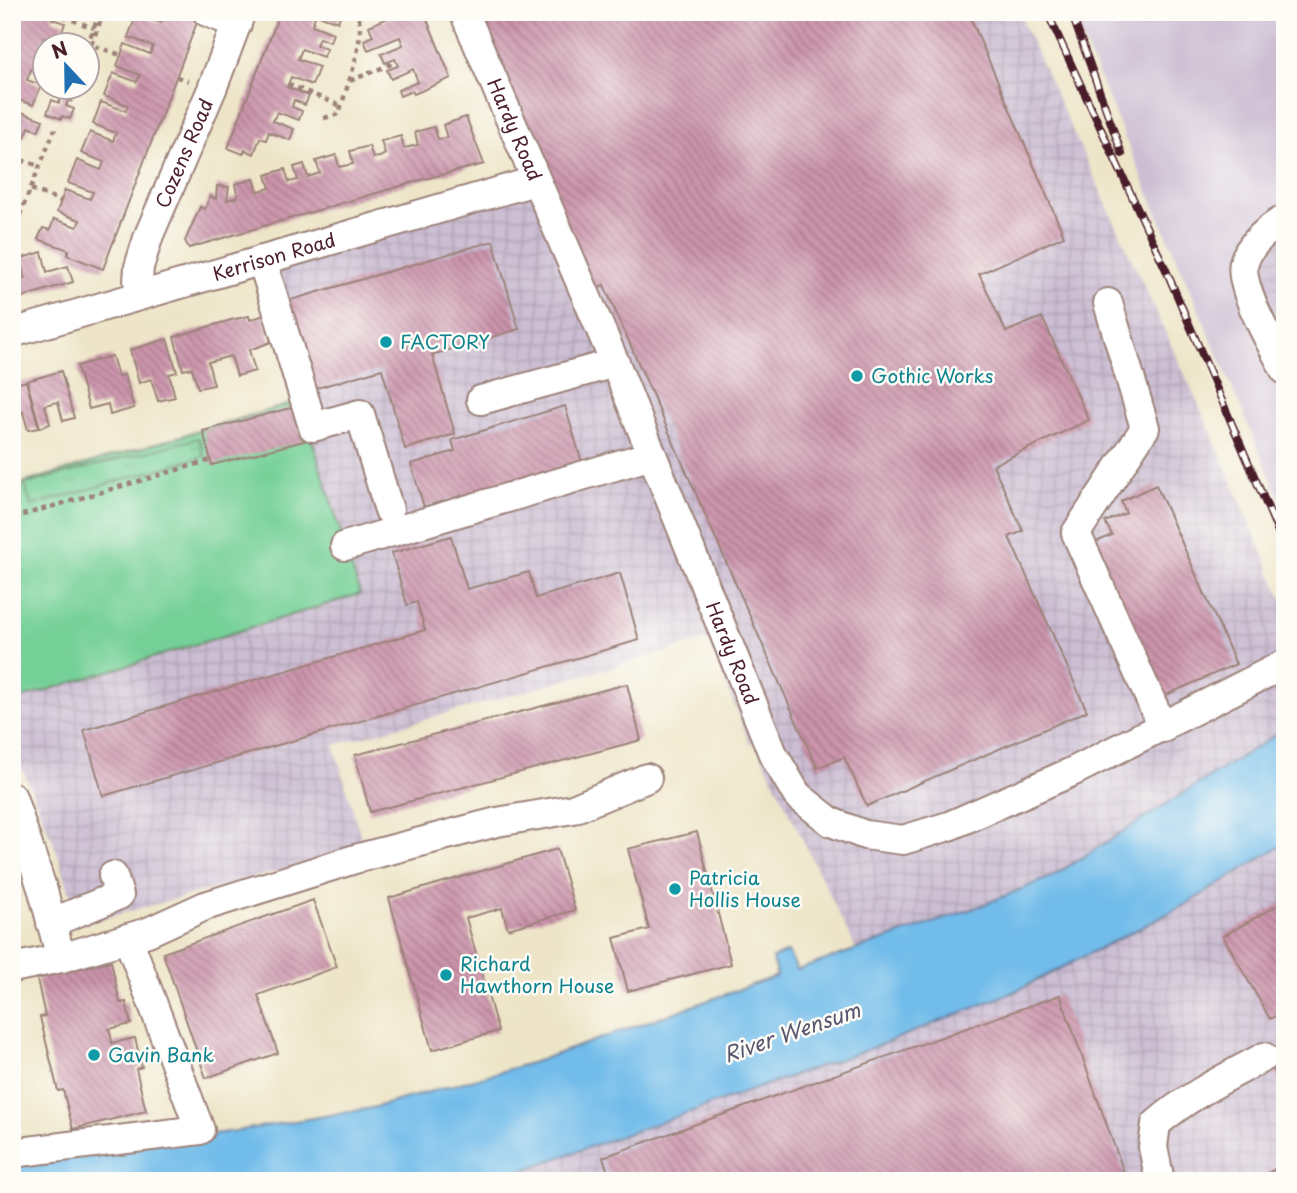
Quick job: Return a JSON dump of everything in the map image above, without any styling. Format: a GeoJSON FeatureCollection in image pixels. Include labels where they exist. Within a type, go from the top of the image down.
{"type":"FeatureCollection","features":[{"type":"Feature","properties":{"kind":"street"},"geometry":{"type":"LineString","coordinates":[[207,12],[239,18]]}},
{"type":"Feature","properties":{"kind":"street","name":"Hardy Road"},"geometry":{"type":"LineString","coordinates":[[464,12],[615,363],[773,754],[797,795],[831,822],[865,835],[903,840],[961,820],[1074,772],[1285,664]]}},
{"type":"Feature","properties":{"kind":"street","name":"Cozens Road"},"geometry":{"type":"LineString","coordinates":[[142,294],[138,281],[139,267],[149,235],[212,89],[239,18]]}},
{"type":"Feature","properties":{"kind":"street","name":"Kerrison Road"},"geometry":{"type":"LineString","coordinates":[[12,333],[536,181]]}},
{"type":"Feature","properties":{"kind":"street"},"geometry":{"type":"LineString","coordinates":[[1285,219],[1258,239],[1244,263],[1247,291],[1285,370]]}},
{"type":"Feature","properties":{"kind":"street"},"geometry":{"type":"LineString","coordinates":[[262,260],[313,427],[360,414],[389,510]]}},
{"type":"Feature","properties":{"kind":"street"},"geometry":{"type":"LineString","coordinates":[[1108,303],[1145,428],[1076,533],[1163,728]]}},
{"type":"Feature","properties":{"kind":"street"},"geometry":{"type":"LineString","coordinates":[[481,400],[615,363]]}},
{"type":"Feature","properties":{"kind":"street"},"geometry":{"type":"LineString","coordinates":[[345,546],[652,455]]}},
{"type":"Feature","properties":{"kind":"street"},"geometry":{"type":"LineString","coordinates":[[12,968],[61,958],[138,935],[205,906],[355,859],[496,822],[573,809],[647,778]]}},
{"type":"Feature","properties":{"kind":"street"},"geometry":{"type":"LineString","coordinates":[[12,797],[61,958]]}},
{"type":"Feature","properties":{"kind":"street"},"geometry":{"type":"LineString","coordinates":[[51,923],[119,895],[113,876]]}},
{"type":"Feature","properties":{"kind":"street"},"geometry":{"type":"LineString","coordinates":[[12,1153],[200,1130],[138,935]]}},
{"type":"Feature","properties":{"kind":"street"},"geometry":{"type":"LineString","coordinates":[[1160,1181],[1153,1147],[1156,1124],[1196,1095],[1264,1057]]}},
{"type":"Feature","properties":{"kind":"path"},"geometry":{"type":"LineString","coordinates":[[93,32],[102,12]]}},
{"type":"Feature","properties":{"kind":"path"},"geometry":{"type":"LineString","coordinates":[[94,32],[102,12]]}},
{"type":"Feature","properties":{"kind":"path"},"geometry":{"type":"LineString","coordinates":[[324,118],[338,114],[349,81],[362,25],[357,12]]}},
{"type":"Feature","properties":{"kind":"path"},"geometry":{"type":"LineString","coordinates":[[54,13],[94,28]]}},
{"type":"Feature","properties":{"kind":"path"},"geometry":{"type":"LineString","coordinates":[[102,49],[121,55]]}},
{"type":"Feature","properties":{"kind":"path"},"geometry":{"type":"LineString","coordinates":[[349,81],[396,62]]}},
{"type":"Feature","properties":{"kind":"path"},"geometry":{"type":"LineString","coordinates":[[288,84],[341,106]]}},
{"type":"Feature","properties":{"kind":"path"},"geometry":{"type":"LineString","coordinates":[[12,234],[55,129]]}},
{"type":"Feature","properties":{"kind":"path"},"geometry":{"type":"LineString","coordinates":[[12,157],[40,166]]}},
{"type":"Feature","properties":{"kind":"path"},"geometry":{"type":"LineString","coordinates":[[31,189],[61,201]]}},
{"type":"Feature","properties":{"kind":"path"},"geometry":{"type":"LineString","coordinates":[[16,517],[211,460]]}},
{"type":"Feature","properties":{"kind":"path"},"geometry":{"type":"LineString","coordinates":[[54,499],[56,506]]}},
{"type":"Feature","properties":{"kind":"path"},"geometry":{"type":"LineString","coordinates":[[12,504],[16,517],[12,529]]}},
{"type":"Feature","properties":{"kind":"shaded area"},"geometry":{"type":"Polygon","coordinates":[[[477,12],[1018,12],[1202,412],[1285,605],[1285,729],[1051,877],[975,908],[856,949],[755,742],[750,744],[708,640],[334,745],[364,848],[79,925],[58,854],[12,744],[12,701],[359,594],[252,250],[515,177],[530,140],[477,12]]]}},
{"type":"Feature","properties":{"kind":"shaded area"},"geometry":{"type":"Polygon","coordinates":[[[1071,12],[1285,12],[1285,241],[1271,247],[1264,284],[1285,324],[1285,511],[1071,12]]]}},
{"type":"Feature","properties":{"kind":"shaded area"},"geometry":{"type":"Polygon","coordinates":[[[1285,241],[1285,324],[1264,284],[1271,247],[1285,241]]]}},
{"type":"Feature","properties":{"kind":"shaded area"},"geometry":{"type":"Polygon","coordinates":[[[1285,843],[1285,1181],[492,1181],[874,1047],[1016,991],[1185,905],[1285,843]]]}},
{"type":"Feature","properties":{"kind":"green space"},"geometry":{"type":"Polygon","coordinates":[[[300,401],[360,594],[12,701],[12,486],[300,401]]]}},
{"type":"Feature","properties":{"kind":"green space"},"geometry":{"type":"Polygon","coordinates":[[[199,438],[204,456],[31,506],[25,484],[199,438]]]}},
{"type":"Feature","properties":{"kind":"water","name":"River Wensum"},"geometry":{"type":"Polygon","coordinates":[[[1285,729],[1285,843],[1185,905],[1016,991],[875,1047],[492,1181],[12,1181],[12,1160],[236,1131],[372,1108],[534,1062],[777,976],[772,958],[788,952],[797,970],[975,908],[1051,877],[1285,729]]]}},
{"type":"Feature","properties":{"kind":"building"},"geometry":{"type":"Polygon","coordinates":[[[12,12],[54,12],[52,19],[65,23],[62,32],[32,32],[32,69],[27,80],[32,82],[32,102],[34,102],[33,105],[19,100],[16,110],[43,120],[38,131],[29,127],[25,137],[12,132],[12,12]]]}},
{"type":"Feature","properties":{"kind":"building"},"geometry":{"type":"Polygon","coordinates":[[[155,12],[187,12],[199,17],[103,269],[67,255],[69,250],[38,239],[43,228],[50,230],[54,219],[77,227],[80,220],[57,212],[65,190],[90,199],[93,192],[68,183],[77,160],[101,170],[104,162],[81,153],[90,132],[113,141],[116,133],[93,124],[101,102],[126,111],[128,105],[104,96],[113,73],[137,82],[140,75],[117,66],[125,44],[150,54],[153,46],[128,37],[137,14],[161,23],[164,16],[155,12]]]}},
{"type":"Feature","properties":{"kind":"building"},"geometry":{"type":"Polygon","coordinates":[[[280,12],[341,13],[338,22],[316,14],[312,25],[333,33],[330,42],[319,38],[316,45],[327,49],[323,57],[302,49],[298,59],[319,67],[312,85],[291,77],[287,87],[309,96],[305,105],[294,100],[292,107],[302,111],[299,120],[277,112],[273,121],[294,129],[290,140],[269,132],[266,140],[260,138],[254,154],[245,150],[243,154],[228,148],[280,12]]]}},
{"type":"Feature","properties":{"kind":"building"},"geometry":{"type":"Polygon","coordinates":[[[388,12],[424,12],[451,78],[414,94],[412,91],[400,96],[398,90],[418,82],[413,69],[391,79],[387,70],[398,66],[395,59],[385,63],[381,54],[403,45],[400,37],[368,50],[364,40],[373,36],[369,26],[390,17],[388,12]]]}},
{"type":"Feature","properties":{"kind":"building","name":"Gothic Works"},"geometry":{"type":"Polygon","coordinates":[[[477,12],[968,12],[1064,236],[979,274],[1006,332],[1042,317],[1089,420],[993,465],[1023,531],[1009,537],[1087,711],[867,806],[844,757],[817,768],[604,285],[593,289],[477,12]]]}},
{"type":"Feature","properties":{"kind":"building"},"geometry":{"type":"Polygon","coordinates":[[[51,102],[67,102],[66,106],[74,109],[70,119],[62,116],[61,119],[47,113],[51,102]]]}},
{"type":"Feature","properties":{"kind":"building"},"geometry":{"type":"Polygon","coordinates":[[[466,117],[484,164],[189,248],[185,241],[200,207],[205,209],[210,196],[216,199],[217,186],[229,187],[227,200],[238,197],[235,184],[254,179],[258,191],[264,190],[270,188],[266,175],[285,169],[289,182],[298,180],[294,167],[304,164],[308,177],[320,173],[316,161],[336,155],[339,167],[353,164],[350,151],[369,146],[373,158],[380,157],[385,154],[381,141],[401,136],[404,148],[418,145],[415,132],[434,127],[438,139],[447,138],[443,125],[466,117]]]}},
{"type":"Feature","properties":{"kind":"building","name":"FACTORY"},"geometry":{"type":"Polygon","coordinates":[[[493,241],[519,329],[432,355],[455,434],[405,449],[382,369],[310,390],[284,302],[493,241]]]}},
{"type":"Feature","properties":{"kind":"building"},"geometry":{"type":"Polygon","coordinates":[[[42,252],[47,272],[68,266],[73,282],[12,300],[12,281],[25,278],[19,259],[42,252]]]}},
{"type":"Feature","properties":{"kind":"building"},"geometry":{"type":"Polygon","coordinates":[[[264,315],[271,342],[249,350],[255,371],[237,376],[231,356],[208,362],[214,385],[198,388],[192,368],[183,370],[174,337],[231,320],[249,316],[250,320],[264,315]]]}},
{"type":"Feature","properties":{"kind":"building"},"geometry":{"type":"Polygon","coordinates":[[[167,339],[177,372],[169,374],[175,397],[158,401],[151,379],[139,383],[130,350],[167,339]]]}},
{"type":"Feature","properties":{"kind":"building"},"geometry":{"type":"Polygon","coordinates":[[[112,356],[118,376],[124,375],[134,408],[110,415],[108,404],[89,409],[77,366],[112,356]]]}},
{"type":"Feature","properties":{"kind":"building"},"geometry":{"type":"Polygon","coordinates":[[[61,371],[74,418],[63,421],[58,402],[45,405],[50,424],[40,428],[27,381],[61,371]]]}},
{"type":"Feature","properties":{"kind":"building"},"geometry":{"type":"Polygon","coordinates":[[[26,381],[39,428],[28,430],[23,412],[12,415],[12,385],[26,381]]]}},
{"type":"Feature","properties":{"kind":"building"},"geometry":{"type":"Polygon","coordinates":[[[565,406],[583,466],[467,501],[465,495],[424,507],[411,464],[455,451],[452,440],[565,406]]]}},
{"type":"Feature","properties":{"kind":"building"},"geometry":{"type":"Polygon","coordinates":[[[294,407],[304,441],[212,465],[203,431],[294,407]]]}},
{"type":"Feature","properties":{"kind":"building"},"geometry":{"type":"Polygon","coordinates":[[[1156,485],[1236,664],[1162,697],[1094,543],[1112,535],[1105,522],[1126,513],[1121,501],[1156,485]]]}},
{"type":"Feature","properties":{"kind":"building"},"geometry":{"type":"Polygon","coordinates":[[[451,536],[467,589],[529,572],[536,598],[620,573],[639,640],[103,796],[84,730],[425,630],[417,602],[407,605],[392,553],[451,536]]]}},
{"type":"Feature","properties":{"kind":"building"},"geometry":{"type":"Polygon","coordinates":[[[627,684],[641,740],[370,812],[355,755],[627,684]]]}},
{"type":"Feature","properties":{"kind":"building","name":"Patricia Hollis House"},"geometry":{"type":"Polygon","coordinates":[[[697,832],[731,964],[628,991],[614,938],[649,929],[628,849],[697,832]]]}},
{"type":"Feature","properties":{"kind":"building","name":"Richard Hawthorn House"},"geometry":{"type":"Polygon","coordinates":[[[557,849],[575,910],[508,929],[502,908],[466,918],[498,1031],[432,1050],[389,898],[557,849]]]}},
{"type":"Feature","properties":{"kind":"building"},"geometry":{"type":"Polygon","coordinates":[[[313,900],[337,967],[258,995],[278,1053],[206,1078],[163,953],[313,900]]]}},
{"type":"Feature","properties":{"kind":"building"},"geometry":{"type":"Polygon","coordinates":[[[1285,901],[1285,1011],[1270,1019],[1223,936],[1285,901]]]}},
{"type":"Feature","properties":{"kind":"building","name":"Gavin Bank"},"geometry":{"type":"Polygon","coordinates":[[[111,961],[120,1003],[126,1002],[131,1024],[109,1029],[112,1043],[135,1038],[142,1067],[136,1069],[146,1111],[73,1129],[63,1090],[58,1091],[40,1017],[45,1016],[37,979],[111,961]]]}},
{"type":"Feature","properties":{"kind":"building"},"geometry":{"type":"Polygon","coordinates":[[[1060,995],[1127,1181],[611,1181],[603,1157],[1060,995]]]}},
{"type":"Feature","properties":{"kind":"building"},"geometry":{"type":"Polygon","coordinates":[[[1285,1062],[1285,1090],[1273,1069],[1285,1062]]]}},
{"type":"Feature","properties":{"kind":"building"},"geometry":{"type":"Polygon","coordinates":[[[1285,1164],[1285,1181],[1253,1181],[1285,1164]]]}},
{"type":"Feature","properties":{"kind":"railway"},"geometry":{"type":"LineString","coordinates":[[1047,12],[1166,270],[1285,548]]}},
{"type":"Feature","properties":{"kind":"railway"},"geometry":{"type":"LineString","coordinates":[[1071,12],[1122,154]]}},
{"type":"Feature","properties":{"kind":"place","name":"FACTORY"},"geometry":{"type":"Point","coordinates":[386,342]}},
{"type":"Feature","properties":{"kind":"place","name":"Gothic Works"},"geometry":{"type":"Point","coordinates":[857,376]}},
{"type":"Feature","properties":{"kind":"place","name":"Patricia Hollis House"},"geometry":{"type":"Point","coordinates":[675,889]}},
{"type":"Feature","properties":{"kind":"place","name":"Richard Hawthorn House"},"geometry":{"type":"Point","coordinates":[446,975]}},
{"type":"Feature","properties":{"kind":"place","name":"Gavin Bank"},"geometry":{"type":"Point","coordinates":[94,1055]}}]}
